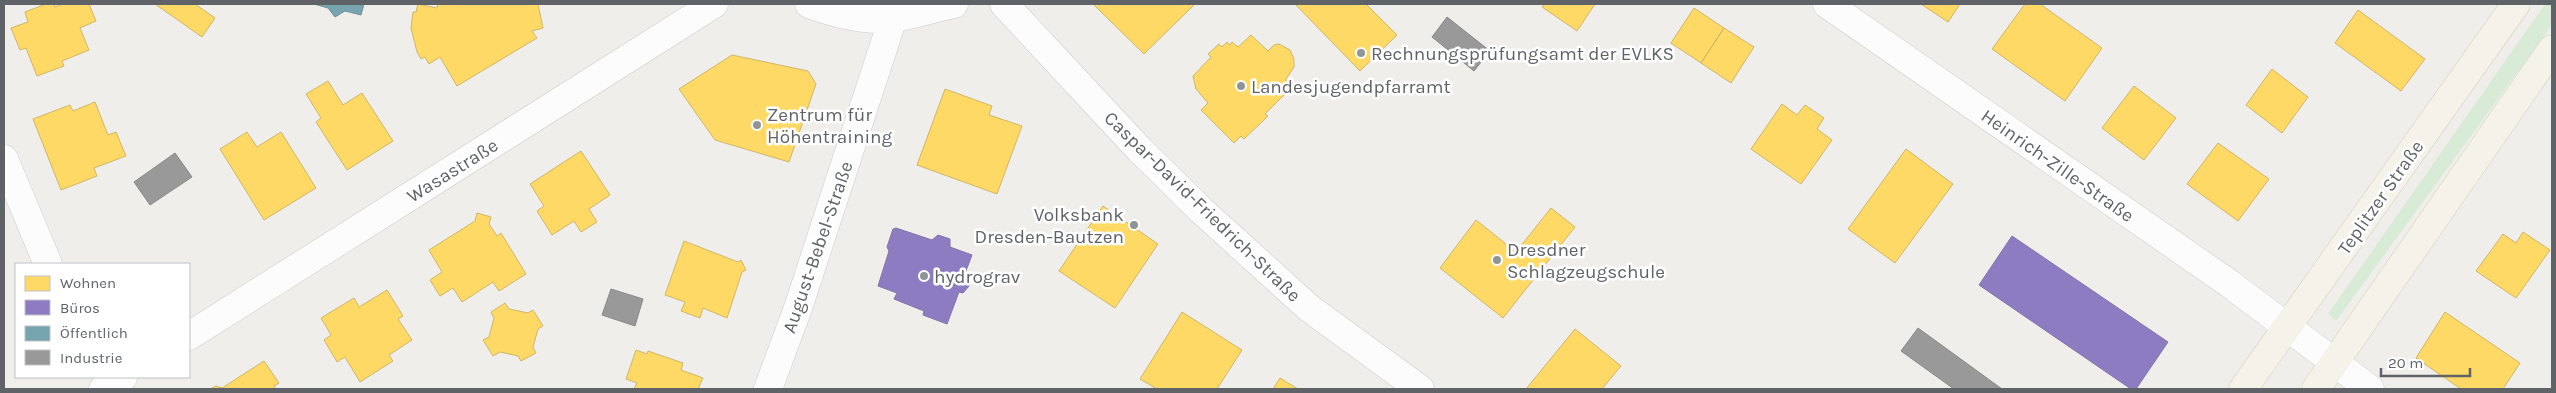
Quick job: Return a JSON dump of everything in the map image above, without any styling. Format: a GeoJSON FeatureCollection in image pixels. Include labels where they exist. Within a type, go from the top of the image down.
{"type":"FeatureCollection","features":[{"type":"Feature","properties":{"kind":"main road","name":"Teplitzer Straße"},"geometry":{"type":"LineString","coordinates":[[2243,389],[2516,4]]}},
{"type":"Feature","properties":{"kind":"main road"},"geometry":{"type":"LineString","coordinates":[[2316,389],[2552,49]]}},
{"type":"Feature","properties":{"kind":"street","name":"Wasastraße"},"geometry":{"type":"LineString","coordinates":[[190,335],[714,4]]}},
{"type":"Feature","properties":{"kind":"street"},"geometry":{"type":"LineString","coordinates":[[809,4],[848,14],[874,18],[893,18],[954,4]]}},
{"type":"Feature","properties":{"kind":"street","name":"Caspar-David-Friedrich-Straße"},"geometry":{"type":"LineString","coordinates":[[1004,4],[1139,149],[1201,210],[1309,308],[1415,388]]}},
{"type":"Feature","properties":{"kind":"street","name":"Heinrich-Zille-Straße"},"geometry":{"type":"LineString","coordinates":[[1827,4],[2230,284],[2288,328]]}},
{"type":"Feature","properties":{"kind":"street","name":"August-Bebel-Straße"},"geometry":{"type":"LineString","coordinates":[[768,389],[885,47],[893,18]]}},
{"type":"Feature","properties":{"kind":"street"},"geometry":{"type":"LineString","coordinates":[[4,159],[48,263]]}},
{"type":"Feature","properties":{"kind":"street"},"geometry":{"type":"LineString","coordinates":[[2288,328],[2370,389]]}},
{"type":"Feature","properties":{"kind":"street"},"geometry":{"type":"LineString","coordinates":[[102,389],[121,378]]}},
{"type":"Feature","properties":{"kind":"green space"},"geometry":{"type":"Polygon","coordinates":[[[2545,4],[2552,4],[2552,25],[2336,321],[2328,314],[2545,4]]]}},
{"type":"Feature","properties":{"kind":"building: Wohnen"},"geometry":{"type":"Polygon","coordinates":[[[46,4],[54,4],[55,7],[63,4],[89,4],[96,21],[80,28],[89,50],[62,61],[64,66],[37,76],[26,48],[20,50],[11,28],[28,22],[25,12],[46,4]]]}},
{"type":"Feature","properties":{"kind":"building: Wohnen"},"geometry":{"type":"Polygon","coordinates":[[[155,4],[195,4],[215,18],[202,37],[155,4]]]}},
{"type":"Feature","properties":{"kind":"building: Wohnen"},"geometry":{"type":"Polygon","coordinates":[[[418,4],[437,8],[438,4],[538,4],[543,28],[532,31],[537,38],[457,86],[440,57],[429,64],[425,57],[421,59],[417,52],[411,28],[413,12],[416,12],[418,4]]]}},
{"type":"Feature","properties":{"kind":"building: Wohnen"},"geometry":{"type":"Polygon","coordinates":[[[1093,4],[1195,4],[1144,54],[1093,4]]]}},
{"type":"Feature","properties":{"kind":"building: Wohnen","name":"Rechnungsprüfungsamt der EVLKS"},"geometry":{"type":"Polygon","coordinates":[[[1295,4],[1366,4],[1397,35],[1360,71],[1295,4]]]}},
{"type":"Feature","properties":{"kind":"building: Wohnen"},"geometry":{"type":"Polygon","coordinates":[[[1545,4],[1595,4],[1577,31],[1542,7],[1545,4]]]}},
{"type":"Feature","properties":{"kind":"building: Wohnen"},"geometry":{"type":"Polygon","coordinates":[[[1921,4],[1960,4],[1948,22],[1921,4]]]}},
{"type":"Feature","properties":{"kind":"building: Wohnen"},"geometry":{"type":"Polygon","coordinates":[[[2025,4],[2040,4],[2102,48],[2065,101],[1992,49],[2025,4]]]}},
{"type":"Feature","properties":{"kind":"building: Wohnen"},"geometry":{"type":"Polygon","coordinates":[[[1694,8],[1724,28],[1701,63],[1671,43],[1694,8]]]}},
{"type":"Feature","properties":{"kind":"building: Wohnen"},"geometry":{"type":"Polygon","coordinates":[[[2358,10],[2425,59],[2401,91],[2335,43],[2358,10]]]}},
{"type":"Feature","properties":{"kind":"building: Wohnen"},"geometry":{"type":"Polygon","coordinates":[[[1724,28],[1754,47],[1731,83],[1701,63],[1724,28]]]}},
{"type":"Feature","properties":{"kind":"building: Wohnen","name":"Landesjugendpfarramt"},"geometry":{"type":"Polygon","coordinates":[[[1251,35],[1268,51],[1274,45],[1279,44],[1290,50],[1294,59],[1294,67],[1286,79],[1288,91],[1265,114],[1268,116],[1244,139],[1241,136],[1234,143],[1201,110],[1208,103],[1196,89],[1193,76],[1211,57],[1208,54],[1219,44],[1222,47],[1227,42],[1230,45],[1232,42],[1238,47],[1251,35]]]}},
{"type":"Feature","properties":{"kind":"building: Wohnen"},"geometry":{"type":"Polygon","coordinates":[[[732,55],[808,71],[816,84],[789,162],[715,140],[679,89],[732,55]]]}},
{"type":"Feature","properties":{"kind":"building: Wohnen"},"geometry":{"type":"Polygon","coordinates":[[[2272,69],[2308,97],[2282,133],[2246,105],[2272,69]]]}},
{"type":"Feature","properties":{"kind":"building: Wohnen"},"geometry":{"type":"Polygon","coordinates":[[[328,81],[343,105],[362,93],[393,141],[347,170],[316,122],[321,118],[306,94],[328,81]]]}},
{"type":"Feature","properties":{"kind":"building: Wohnen"},"geometry":{"type":"Polygon","coordinates":[[[2134,86],[2176,118],[2144,160],[2102,128],[2134,86]]]}},
{"type":"Feature","properties":{"kind":"building: Wohnen"},"geometry":{"type":"Polygon","coordinates":[[[945,89],[992,106],[989,115],[1022,126],[997,194],[917,165],[945,89]]]}},
{"type":"Feature","properties":{"kind":"building: Wohnen"},"geometry":{"type":"Polygon","coordinates":[[[95,102],[108,135],[116,132],[126,156],[94,168],[97,176],[61,190],[33,119],[70,105],[73,111],[95,102]]]}},
{"type":"Feature","properties":{"kind":"building: Wohnen"},"geometry":{"type":"Polygon","coordinates":[[[1782,104],[1797,115],[1805,105],[1824,118],[1817,129],[1832,140],[1801,184],[1751,149],[1782,104]]]}},
{"type":"Feature","properties":{"kind":"building: Wohnen"},"geometry":{"type":"Polygon","coordinates":[[[247,132],[257,147],[281,132],[316,188],[264,220],[220,149],[247,132]]]}},
{"type":"Feature","properties":{"kind":"building: Wohnen"},"geometry":{"type":"Polygon","coordinates":[[[2218,143],[2269,179],[2238,221],[2187,184],[2218,143]]]}},
{"type":"Feature","properties":{"kind":"building: Wohnen"},"geometry":{"type":"Polygon","coordinates":[[[1906,149],[1953,184],[1895,263],[1848,229],[1906,149]]]}},
{"type":"Feature","properties":{"kind":"building: Wohnen"},"geometry":{"type":"Polygon","coordinates":[[[581,151],[610,195],[589,209],[597,222],[581,232],[574,221],[552,235],[537,211],[544,206],[530,184],[581,151]]]}},
{"type":"Feature","properties":{"kind":"building: Wohnen"},"geometry":{"type":"Polygon","coordinates":[[[1103,206],[1158,244],[1115,308],[1059,271],[1103,206]]]}},
{"type":"Feature","properties":{"kind":"building: Wohnen","name":"Dresdner Schlagzeugschule"},"geometry":{"type":"Polygon","coordinates":[[[1551,208],[1575,227],[1503,318],[1440,268],[1476,220],[1516,252],[1551,208]]]}},
{"type":"Feature","properties":{"kind":"building: Wohnen"},"geometry":{"type":"Polygon","coordinates":[[[477,213],[491,217],[489,224],[497,236],[501,233],[526,274],[499,291],[493,282],[462,302],[453,288],[440,296],[430,280],[442,272],[429,250],[475,221],[477,213]]]}},
{"type":"Feature","properties":{"kind":"building: Wohnen"},"geometry":{"type":"Polygon","coordinates":[[[2523,232],[2550,250],[2516,298],[2476,271],[2503,234],[2516,243],[2523,232]]]}},
{"type":"Feature","properties":{"kind":"building: Wohnen"},"geometry":{"type":"Polygon","coordinates":[[[684,241],[738,262],[741,260],[746,270],[742,272],[727,318],[703,308],[700,318],[681,311],[685,302],[665,295],[684,241]]]}},
{"type":"Feature","properties":{"kind":"building: Wohnen"},"geometry":{"type":"Polygon","coordinates":[[[387,290],[403,316],[398,319],[412,340],[389,355],[393,361],[360,382],[345,357],[337,362],[324,340],[331,335],[321,318],[354,298],[359,307],[387,290]]]}},
{"type":"Feature","properties":{"kind":"building: Wohnen"},"geometry":{"type":"Polygon","coordinates":[[[505,303],[509,309],[528,313],[533,310],[543,326],[538,329],[533,347],[536,353],[521,361],[518,356],[500,352],[493,356],[483,340],[489,337],[494,318],[491,312],[505,303]]]}},
{"type":"Feature","properties":{"kind":"building: Wohnen"},"geometry":{"type":"Polygon","coordinates":[[[1182,312],[1242,350],[1217,389],[1157,389],[1140,379],[1182,312]]]}},
{"type":"Feature","properties":{"kind":"building: Wohnen"},"geometry":{"type":"Polygon","coordinates":[[[2445,312],[2520,363],[2503,389],[2461,389],[2416,358],[2445,312]]]}},
{"type":"Feature","properties":{"kind":"building: Wohnen"},"geometry":{"type":"Polygon","coordinates":[[[1575,329],[1621,366],[1602,389],[1526,389],[1575,329]]]}},
{"type":"Feature","properties":{"kind":"building: Wohnen"},"geometry":{"type":"Polygon","coordinates":[[[636,350],[647,354],[648,351],[683,363],[681,370],[703,378],[698,389],[634,389],[637,383],[626,379],[636,350]]]}},
{"type":"Feature","properties":{"kind":"building: Wohnen"},"geometry":{"type":"Polygon","coordinates":[[[264,361],[279,383],[274,386],[276,389],[210,389],[216,386],[222,388],[264,361]]]}},
{"type":"Feature","properties":{"kind":"building: Wohnen"},"geometry":{"type":"Polygon","coordinates":[[[1280,378],[1298,389],[1273,389],[1280,378]]]}},
{"type":"Feature","properties":{"kind":"building: Büros","name":"hydrograv"},"geometry":{"type":"Polygon","coordinates":[[[896,228],[932,240],[938,235],[950,239],[950,247],[972,255],[964,276],[969,277],[969,286],[963,293],[959,292],[947,324],[923,315],[924,311],[894,299],[897,293],[878,286],[889,251],[887,247],[893,229],[896,228]]]}},
{"type":"Feature","properties":{"kind":"building: Büros"},"geometry":{"type":"Polygon","coordinates":[[[2012,236],[2168,342],[2136,389],[2131,389],[1979,285],[2012,236]]]}},
{"type":"Feature","properties":{"kind":"building: Öffentlich"},"geometry":{"type":"Polygon","coordinates":[[[314,4],[364,4],[361,15],[345,11],[335,17],[328,8],[314,4]]]}},
{"type":"Feature","properties":{"kind":"building: Industrie"},"geometry":{"type":"Polygon","coordinates":[[[1447,17],[1490,51],[1474,71],[1432,37],[1447,17]]]}},
{"type":"Feature","properties":{"kind":"building: Industrie"},"geometry":{"type":"Polygon","coordinates":[[[175,153],[192,177],[150,205],[134,182],[175,153]]]}},
{"type":"Feature","properties":{"kind":"building: Industrie"},"geometry":{"type":"Polygon","coordinates":[[[611,289],[643,299],[635,326],[602,315],[611,289]]]}},
{"type":"Feature","properties":{"kind":"building: Industrie"},"geometry":{"type":"Polygon","coordinates":[[[1918,328],[2002,389],[1954,389],[1901,351],[1918,328]]]}},
{"type":"Feature","properties":{"kind":"place","name":"Rechnungsprüfungsamt der EVLKS"},"geometry":{"type":"Point","coordinates":[1361,53]}},
{"type":"Feature","properties":{"kind":"place","name":"Landesjugendpfarramt"},"geometry":{"type":"Point","coordinates":[1241,86]}},
{"type":"Feature","properties":{"kind":"place","name":"Zentrum für Höhentraining"},"geometry":{"type":"Point","coordinates":[757,125]}},
{"type":"Feature","properties":{"kind":"place","name":"Volksbank Dresden-Bautzen"},"geometry":{"type":"Point","coordinates":[1134,225]}},
{"type":"Feature","properties":{"kind":"place","name":"Dresdner Schlagzeugschule"},"geometry":{"type":"Point","coordinates":[1497,260]}},
{"type":"Feature","properties":{"kind":"place","name":"hydrograv"},"geometry":{"type":"Point","coordinates":[924,276]}}]}
